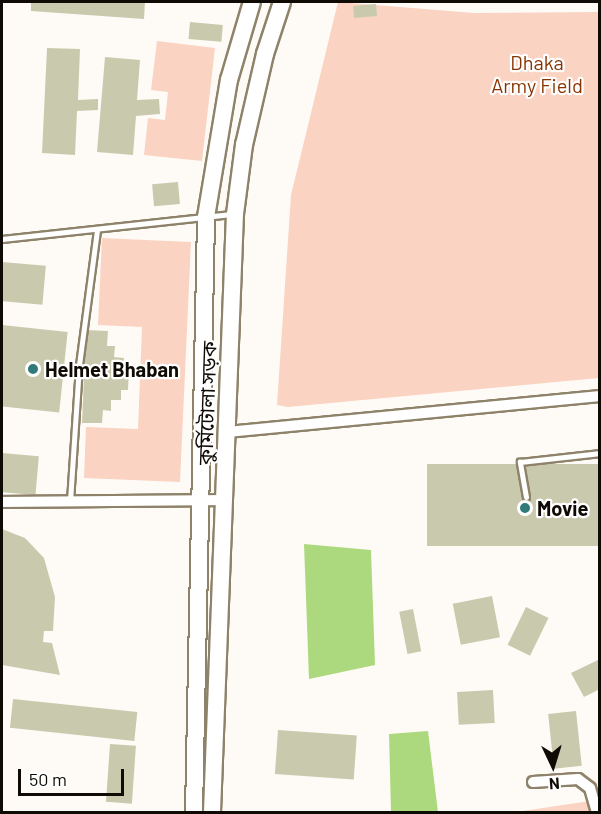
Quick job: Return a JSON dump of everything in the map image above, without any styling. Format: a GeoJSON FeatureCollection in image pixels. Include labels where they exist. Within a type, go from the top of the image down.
{"type":"FeatureCollection","features":[{"type":"Feature","properties":{"kind":"main road","name":"কুর্মিটোলা সড়ক"},"geometry":{"type":"LineString","coordinates":[[194,813],[206,217],[229,80],[252,2]]}},
{"type":"Feature","properties":{"kind":"main road","name":"কুর্মিটোলা সড়ক"},"geometry":{"type":"LineString","coordinates":[[212,813],[235,214],[244,145],[265,54],[282,2]]}},
{"type":"Feature","properties":{"kind":"street"},"geometry":{"type":"LineString","coordinates":[[228,432],[600,396]]}},
{"type":"Feature","properties":{"kind":"street"},"geometry":{"type":"LineString","coordinates":[[2,502],[224,500]]}},
{"type":"Feature","properties":{"kind":"street"},"geometry":{"type":"LineString","coordinates":[[533,782],[578,779],[590,788],[597,813]]}},
{"type":"Feature","properties":{"kind":"lane"},"geometry":{"type":"LineString","coordinates":[[2,239],[235,214]]}},
{"type":"Feature","properties":{"kind":"lane"},"geometry":{"type":"LineString","coordinates":[[70,501],[79,365],[97,230]]}},
{"type":"Feature","properties":{"kind":"lane"},"geometry":{"type":"LineString","coordinates":[[526,497],[520,462],[600,453]]}},
{"type":"Feature","properties":{"kind":"green space","name":"Dhaka Army Field"},"geometry":{"type":"Polygon","coordinates":[[[338,2],[474,13],[599,12],[599,378],[288,407],[277,405],[291,195],[338,2]]]}},
{"type":"Feature","properties":{"kind":"green space"},"geometry":{"type":"Polygon","coordinates":[[[157,41],[215,48],[202,161],[144,155],[148,118],[165,120],[168,92],[151,90],[157,41]]]}},
{"type":"Feature","properties":{"kind":"green space"},"geometry":{"type":"Polygon","coordinates":[[[102,238],[191,242],[180,482],[84,478],[86,427],[138,429],[142,327],[98,325],[102,238]]]}},
{"type":"Feature","properties":{"kind":"green space"},"geometry":{"type":"Polygon","coordinates":[[[590,801],[592,812],[516,812],[590,801]]]}},
{"type":"Feature","properties":{"kind":"shaded area"},"geometry":{"type":"Polygon","coordinates":[[[304,544],[371,550],[375,665],[309,679],[304,544]]]}},
{"type":"Feature","properties":{"kind":"shaded area"},"geometry":{"type":"Polygon","coordinates":[[[428,731],[438,812],[391,812],[389,734],[428,731]]]}},
{"type":"Feature","properties":{"kind":"building"},"geometry":{"type":"Polygon","coordinates":[[[31,2],[145,2],[144,19],[31,11],[31,2]]]}},
{"type":"Feature","properties":{"kind":"building"},"geometry":{"type":"Polygon","coordinates":[[[376,4],[377,16],[354,18],[353,6],[376,4]]]}},
{"type":"Feature","properties":{"kind":"building"},"geometry":{"type":"Polygon","coordinates":[[[190,22],[223,25],[221,42],[189,39],[190,22]]]}},
{"type":"Feature","properties":{"kind":"building"},"geometry":{"type":"Polygon","coordinates":[[[47,48],[80,49],[78,100],[98,99],[98,110],[77,111],[75,155],[42,153],[47,48]]]}},
{"type":"Feature","properties":{"kind":"building"},"geometry":{"type":"Polygon","coordinates":[[[105,57],[140,60],[137,100],[159,99],[160,114],[136,116],[133,155],[97,152],[105,57]]]}},
{"type":"Feature","properties":{"kind":"building"},"geometry":{"type":"Polygon","coordinates":[[[178,182],[180,204],[154,206],[152,184],[178,182]]]}},
{"type":"Feature","properties":{"kind":"building"},"geometry":{"type":"Polygon","coordinates":[[[2,262],[46,266],[42,305],[2,301],[2,262]]]}},
{"type":"Feature","properties":{"kind":"building","name":"Helmet Bhaban"},"geometry":{"type":"Polygon","coordinates":[[[2,325],[68,332],[59,412],[2,406],[2,325]]]}},
{"type":"Feature","properties":{"kind":"building"},"geometry":{"type":"Polygon","coordinates":[[[86,330],[108,331],[107,346],[115,346],[114,357],[124,358],[123,369],[129,369],[128,390],[121,390],[121,400],[111,400],[111,411],[103,410],[102,423],[82,423],[86,330]]]}},
{"type":"Feature","properties":{"kind":"building"},"geometry":{"type":"Polygon","coordinates":[[[2,453],[39,456],[35,495],[2,492],[2,453]]]}},
{"type":"Feature","properties":{"kind":"building"},"geometry":{"type":"Polygon","coordinates":[[[427,464],[600,464],[600,546],[427,546],[427,464]]]}},
{"type":"Feature","properties":{"kind":"building"},"geometry":{"type":"Polygon","coordinates":[[[2,529],[25,538],[44,558],[55,597],[53,631],[44,631],[43,642],[52,643],[60,675],[2,665],[2,529]]]}},
{"type":"Feature","properties":{"kind":"building"},"geometry":{"type":"Polygon","coordinates":[[[492,596],[500,637],[461,645],[453,604],[492,596]]]}},
{"type":"Feature","properties":{"kind":"building"},"geometry":{"type":"Polygon","coordinates":[[[526,607],[548,618],[530,656],[508,645],[526,607]]]}},
{"type":"Feature","properties":{"kind":"building"},"geometry":{"type":"Polygon","coordinates":[[[413,609],[421,651],[407,654],[399,612],[413,609]]]}},
{"type":"Feature","properties":{"kind":"building"},"geometry":{"type":"Polygon","coordinates":[[[600,659],[600,689],[584,697],[571,673],[600,659]]]}},
{"type":"Feature","properties":{"kind":"building"},"geometry":{"type":"Polygon","coordinates":[[[493,690],[495,723],[459,725],[457,692],[493,690]]]}},
{"type":"Feature","properties":{"kind":"building"},"geometry":{"type":"Polygon","coordinates":[[[13,699],[137,712],[134,741],[10,728],[13,699]]]}},
{"type":"Feature","properties":{"kind":"building"},"geometry":{"type":"Polygon","coordinates":[[[576,711],[582,766],[554,769],[548,714],[576,711]]]}},
{"type":"Feature","properties":{"kind":"building"},"geometry":{"type":"Polygon","coordinates":[[[278,730],[357,736],[354,779],[275,774],[278,730]]]}},
{"type":"Feature","properties":{"kind":"building"},"geometry":{"type":"Polygon","coordinates":[[[110,744],[136,746],[132,804],[106,802],[110,744]]]}},
{"type":"Feature","properties":{"kind":"place","name":"Helmet Bhaban"},"geometry":{"type":"Point","coordinates":[33,369]}},
{"type":"Feature","properties":{"kind":"place","name":"Movie"},"geometry":{"type":"Point","coordinates":[525,508]}}]}
